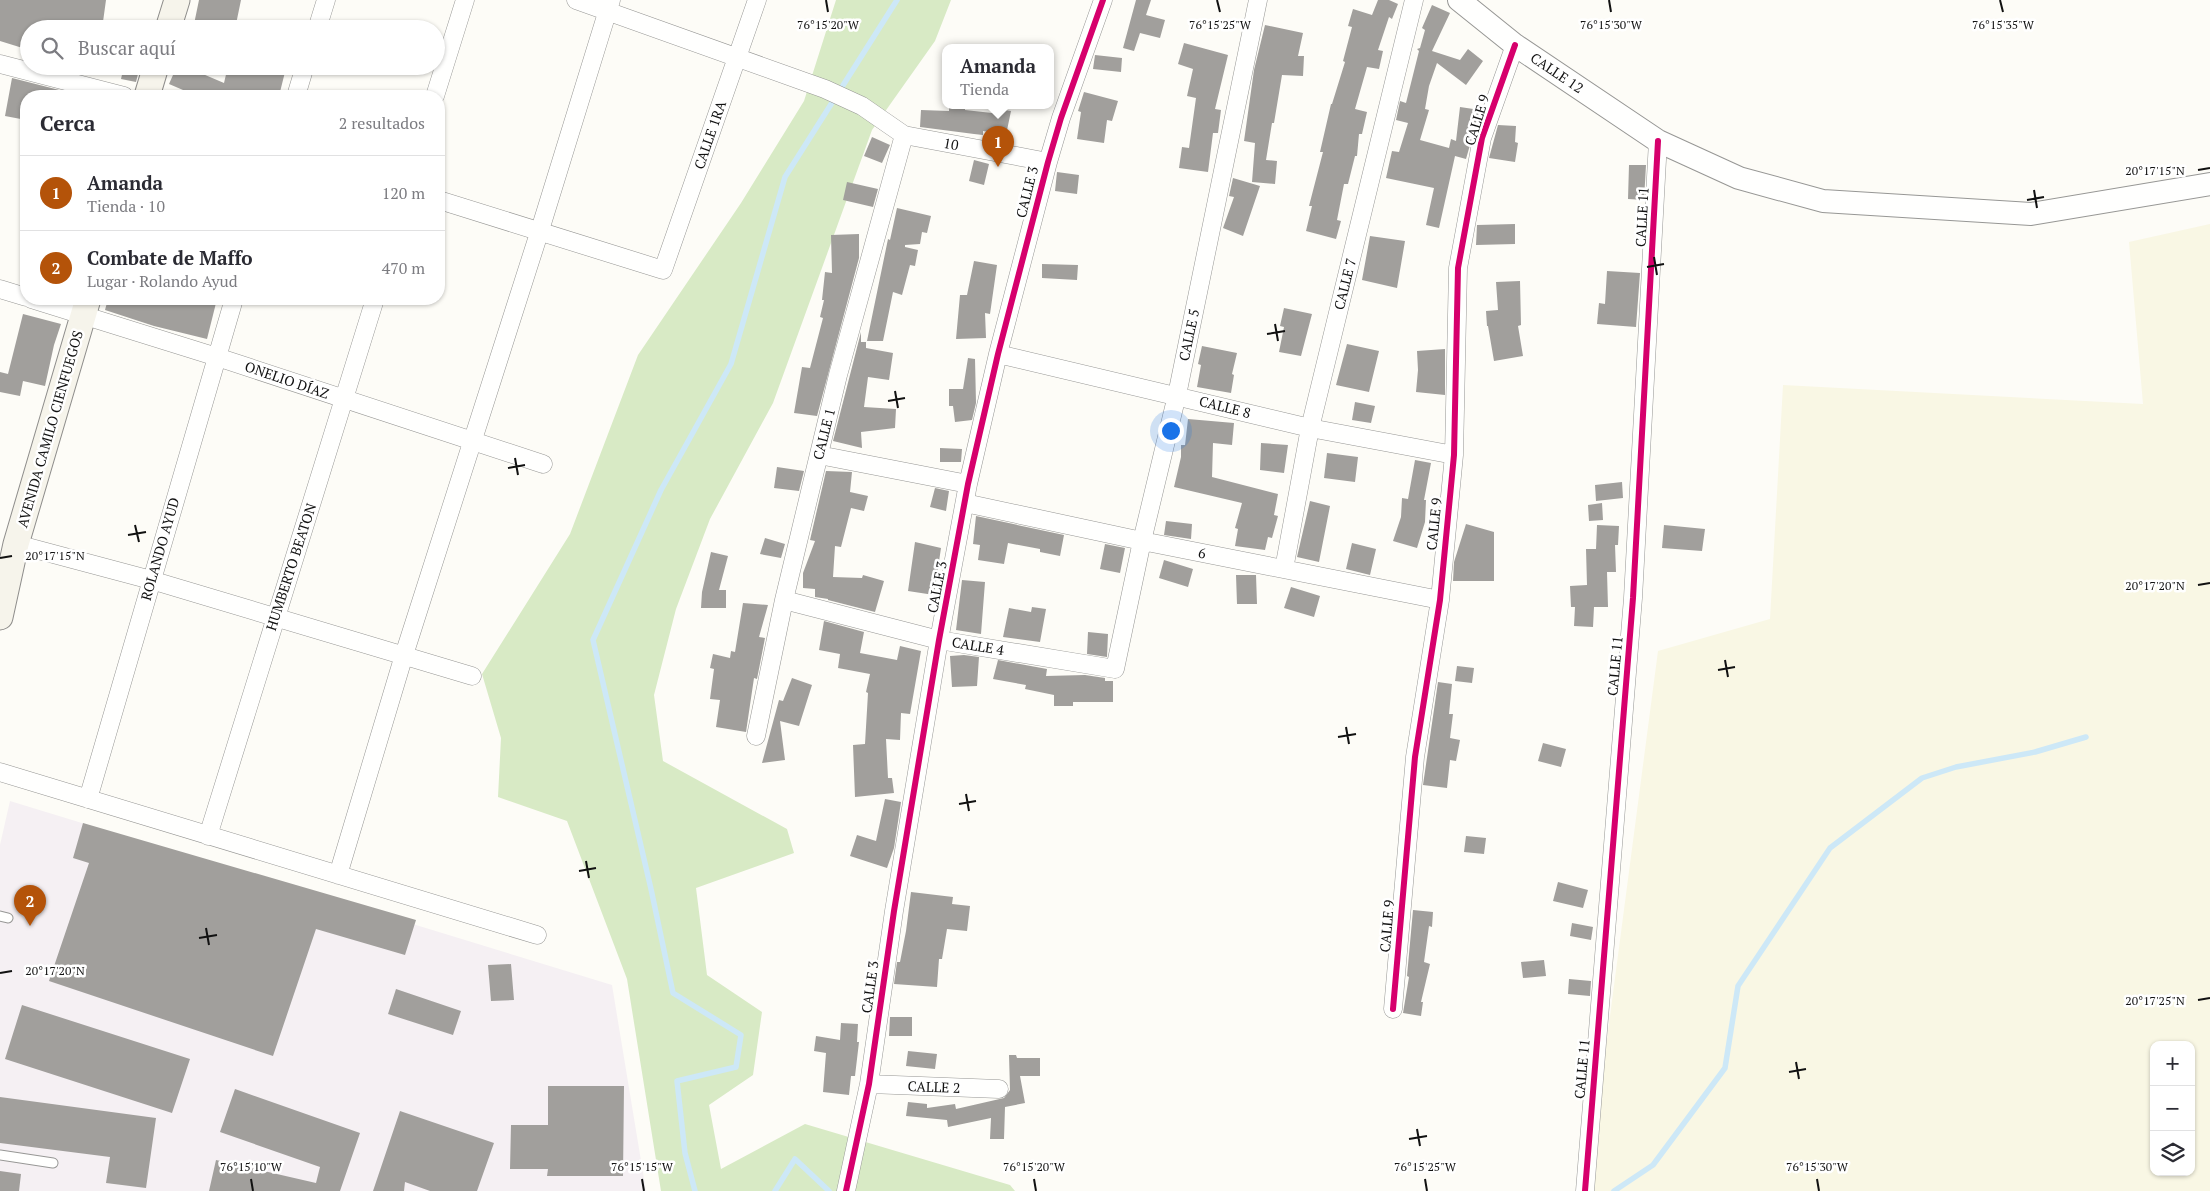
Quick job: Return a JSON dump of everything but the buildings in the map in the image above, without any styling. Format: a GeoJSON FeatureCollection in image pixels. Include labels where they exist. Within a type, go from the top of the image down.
{"type":"FeatureCollection","features":[{"type":"Feature","properties":{"kind":"main road"},"geometry":{"type":"LineString","coordinates":[[171,20],[177,0]]}},
{"type":"Feature","properties":{"kind":"main road"},"geometry":{"type":"LineString","coordinates":[[149,90],[153,75]]}},
{"type":"Feature","properties":{"kind":"main road","name":"AVENIDA CAMILO CIENFUEGOS"},"geometry":{"type":"LineString","coordinates":[[0,617],[16,544],[86,307]]}},
{"type":"Feature","properties":{"kind":"street"},"geometry":{"type":"LineString","coordinates":[[320,20],[326,0]]}},
{"type":"Feature","properties":{"kind":"street"},"geometry":{"type":"LineString","coordinates":[[445,63],[464,0]]}},
{"type":"Feature","properties":{"kind":"street","name":"10"},"geometry":{"type":"LineString","coordinates":[[576,0],[609,5],[737,58],[825,88],[862,106],[904,135],[1048,162]]}},
{"type":"Feature","properties":{"kind":"street","name":"CALLE 1RA"},"geometry":{"type":"LineString","coordinates":[[540,230],[663,270],[757,0]]}},
{"type":"Feature","properties":{"kind":"street","name":"CALLE 3"},"geometry":{"type":"LineString","coordinates":[[846,1191],[869,1084],[894,911],[939,640],[968,484],[998,354],[1048,162],[1061,118],[1103,0]]}},
{"type":"Feature","properties":{"kind":"street","name":"CALLE 5"},"geometry":{"type":"LineString","coordinates":[[1115,669],[1142,542],[1177,396],[1258,0]]}},
{"type":"Feature","properties":{"kind":"street","name":"CALLE 7"},"geometry":{"type":"LineString","coordinates":[[1284,569],[1310,428],[1414,0]]}},
{"type":"Feature","properties":{"kind":"street","name":"CALLE 12"},"geometry":{"type":"LineString","coordinates":[[1459,0],[1515,45],[1658,141],[1739,178],[1823,202],[2031,214],[2210,184]]}},
{"type":"Feature","properties":{"kind":"street"},"geometry":{"type":"LineString","coordinates":[[338,875],[404,655],[540,230],[609,5]]}},
{"type":"Feature","properties":{"kind":"street","name":"CALLE 9"},"geometry":{"type":"LineString","coordinates":[[1393,1009],[1415,757],[1440,600],[1454,454],[1458,268],[1482,138],[1515,45]]}},
{"type":"Feature","properties":{"kind":"street"},"geometry":{"type":"LineString","coordinates":[[0,64],[20,69]]}},
{"type":"Feature","properties":{"kind":"street"},"geometry":{"type":"LineString","coordinates":[[43,75],[101,90]]}},
{"type":"Feature","properties":{"kind":"street"},"geometry":{"type":"LineString","coordinates":[[298,90],[302,75]]}},
{"type":"Feature","properties":{"kind":"street"},"geometry":{"type":"LineString","coordinates":[[437,90],[441,75]]}},
{"type":"Feature","properties":{"kind":"street","name":"CALLE 1"},"geometry":{"type":"LineString","coordinates":[[756,736],[784,600],[818,455],[904,135]]}},
{"type":"Feature","properties":{"kind":"street","name":"CALLE 11"},"geometry":{"type":"LineString","coordinates":[[1585,1191],[1633,598],[1658,141]]}},
{"type":"Feature","properties":{"kind":"street"},"geometry":{"type":"LineString","coordinates":[[445,202],[540,230]]}},
{"type":"Feature","properties":{"kind":"street"},"geometry":{"type":"LineString","coordinates":[[0,289],[20,295]]}},
{"type":"Feature","properties":{"kind":"street","name":"ONELIO DÍAZ"},"geometry":{"type":"LineString","coordinates":[[72,305],[86,307],[217,356],[345,400],[543,464]]}},
{"type":"Feature","properties":{"kind":"street","name":"ROLANDO AYUD"},"geometry":{"type":"LineString","coordinates":[[88,799],[232,305]]}},
{"type":"Feature","properties":{"kind":"street","name":"HUMBERTO BEATON"},"geometry":{"type":"LineString","coordinates":[[208,836],[373,305]]}},
{"type":"Feature","properties":{"kind":"street","name":"CALLE 8"},"geometry":{"type":"LineString","coordinates":[[998,354],[1310,428],[1454,454]]}},
{"type":"Feature","properties":{"kind":"street"},"geometry":{"type":"LineString","coordinates":[[818,455],[968,484]]}},
{"type":"Feature","properties":{"kind":"street","name":"6"},"geometry":{"type":"LineString","coordinates":[[965,503],[1142,542],[1440,600]]}},
{"type":"Feature","properties":{"kind":"street"},"geometry":{"type":"LineString","coordinates":[[16,544],[151,580],[472,676]]}},
{"type":"Feature","properties":{"kind":"street","name":"CALLE 4"},"geometry":{"type":"LineString","coordinates":[[784,600],[939,640],[1115,669]]}},
{"type":"Feature","properties":{"kind":"street"},"geometry":{"type":"LineString","coordinates":[[0,772],[537,935]]}},
{"type":"Feature","properties":{"kind":"street","name":"CALLE 2"},"geometry":{"type":"LineString","coordinates":[[869,1084],[999,1089]]}},
{"type":"Feature","properties":{"kind":"lane"},"geometry":{"type":"LineString","coordinates":[[0,1155],[53,1163]]}},
{"type":"Feature","properties":{"kind":"shaded area"},"geometry":{"type":"Polygon","coordinates":[[[2210,224],[2210,1191],[1587,1191],[1658,651],[1770,619],[1783,385],[2143,404],[2129,242],[2210,224]]]}},
{"type":"Feature","properties":{"kind":"shaded area"},"geometry":{"type":"Polygon","coordinates":[[[10,801],[612,985],[646,1191],[0,1191],[0,845],[10,801]]]}},
{"type":"Feature","properties":{"kind":"green space"},"geometry":{"type":"Polygon","coordinates":[[[836,0],[951,0],[935,41],[872,130],[773,403],[710,519],[676,609],[654,695],[663,761],[787,829],[794,853],[696,888],[707,975],[762,1012],[753,1075],[709,1105],[721,1169],[805,1124],[1010,1185],[1015,1191],[661,1191],[627,979],[567,821],[498,797],[501,738],[482,674],[570,534],[638,355],[741,203],[804,101],[836,0]]]}},
{"type":"Feature","properties":{"kind":"waterway"},"geometry":{"type":"LineString","coordinates":[[695,1191],[685,1153],[677,1081],[736,1067],[741,1035],[673,993],[651,889],[593,640],[661,490],[731,364],[785,177],[897,0]]}},
{"type":"Feature","properties":{"kind":"waterway"},"geometry":{"type":"LineString","coordinates":[[1614,1191],[1653,1165],[1725,1068],[1738,986],[1830,848],[1922,778],[1956,767],[2035,752],[2086,737]]}},
{"type":"Feature","properties":{"kind":"waterway"},"geometry":{"type":"LineString","coordinates":[[775,1191],[795,1159],[829,1191]]}},
{"type":"Feature","properties":{"kind":"cycle path"},"geometry":{"type":"LineString","coordinates":[[846,1191],[869,1084],[894,911],[939,640],[968,484],[998,354],[1048,162],[1061,118],[1103,0]]}},
{"type":"Feature","properties":{"kind":"cycle path"},"geometry":{"type":"LineString","coordinates":[[1393,1009],[1415,757],[1440,600],[1454,455],[1458,268],[1482,138],[1515,45]]}},
{"type":"Feature","properties":{"kind":"cycle path"},"geometry":{"type":"LineString","coordinates":[[1585,1191],[1633,598],[1658,141]]}},
{"type":"Feature","properties":{"kind":"place","name":"Amanda"},"geometry":{"type":"Point","coordinates":[998,167]}},
{"type":"Feature","properties":{"kind":"place","name":"Combate de Maffo"},"geometry":{"type":"Point","coordinates":[30,926]}}]}
